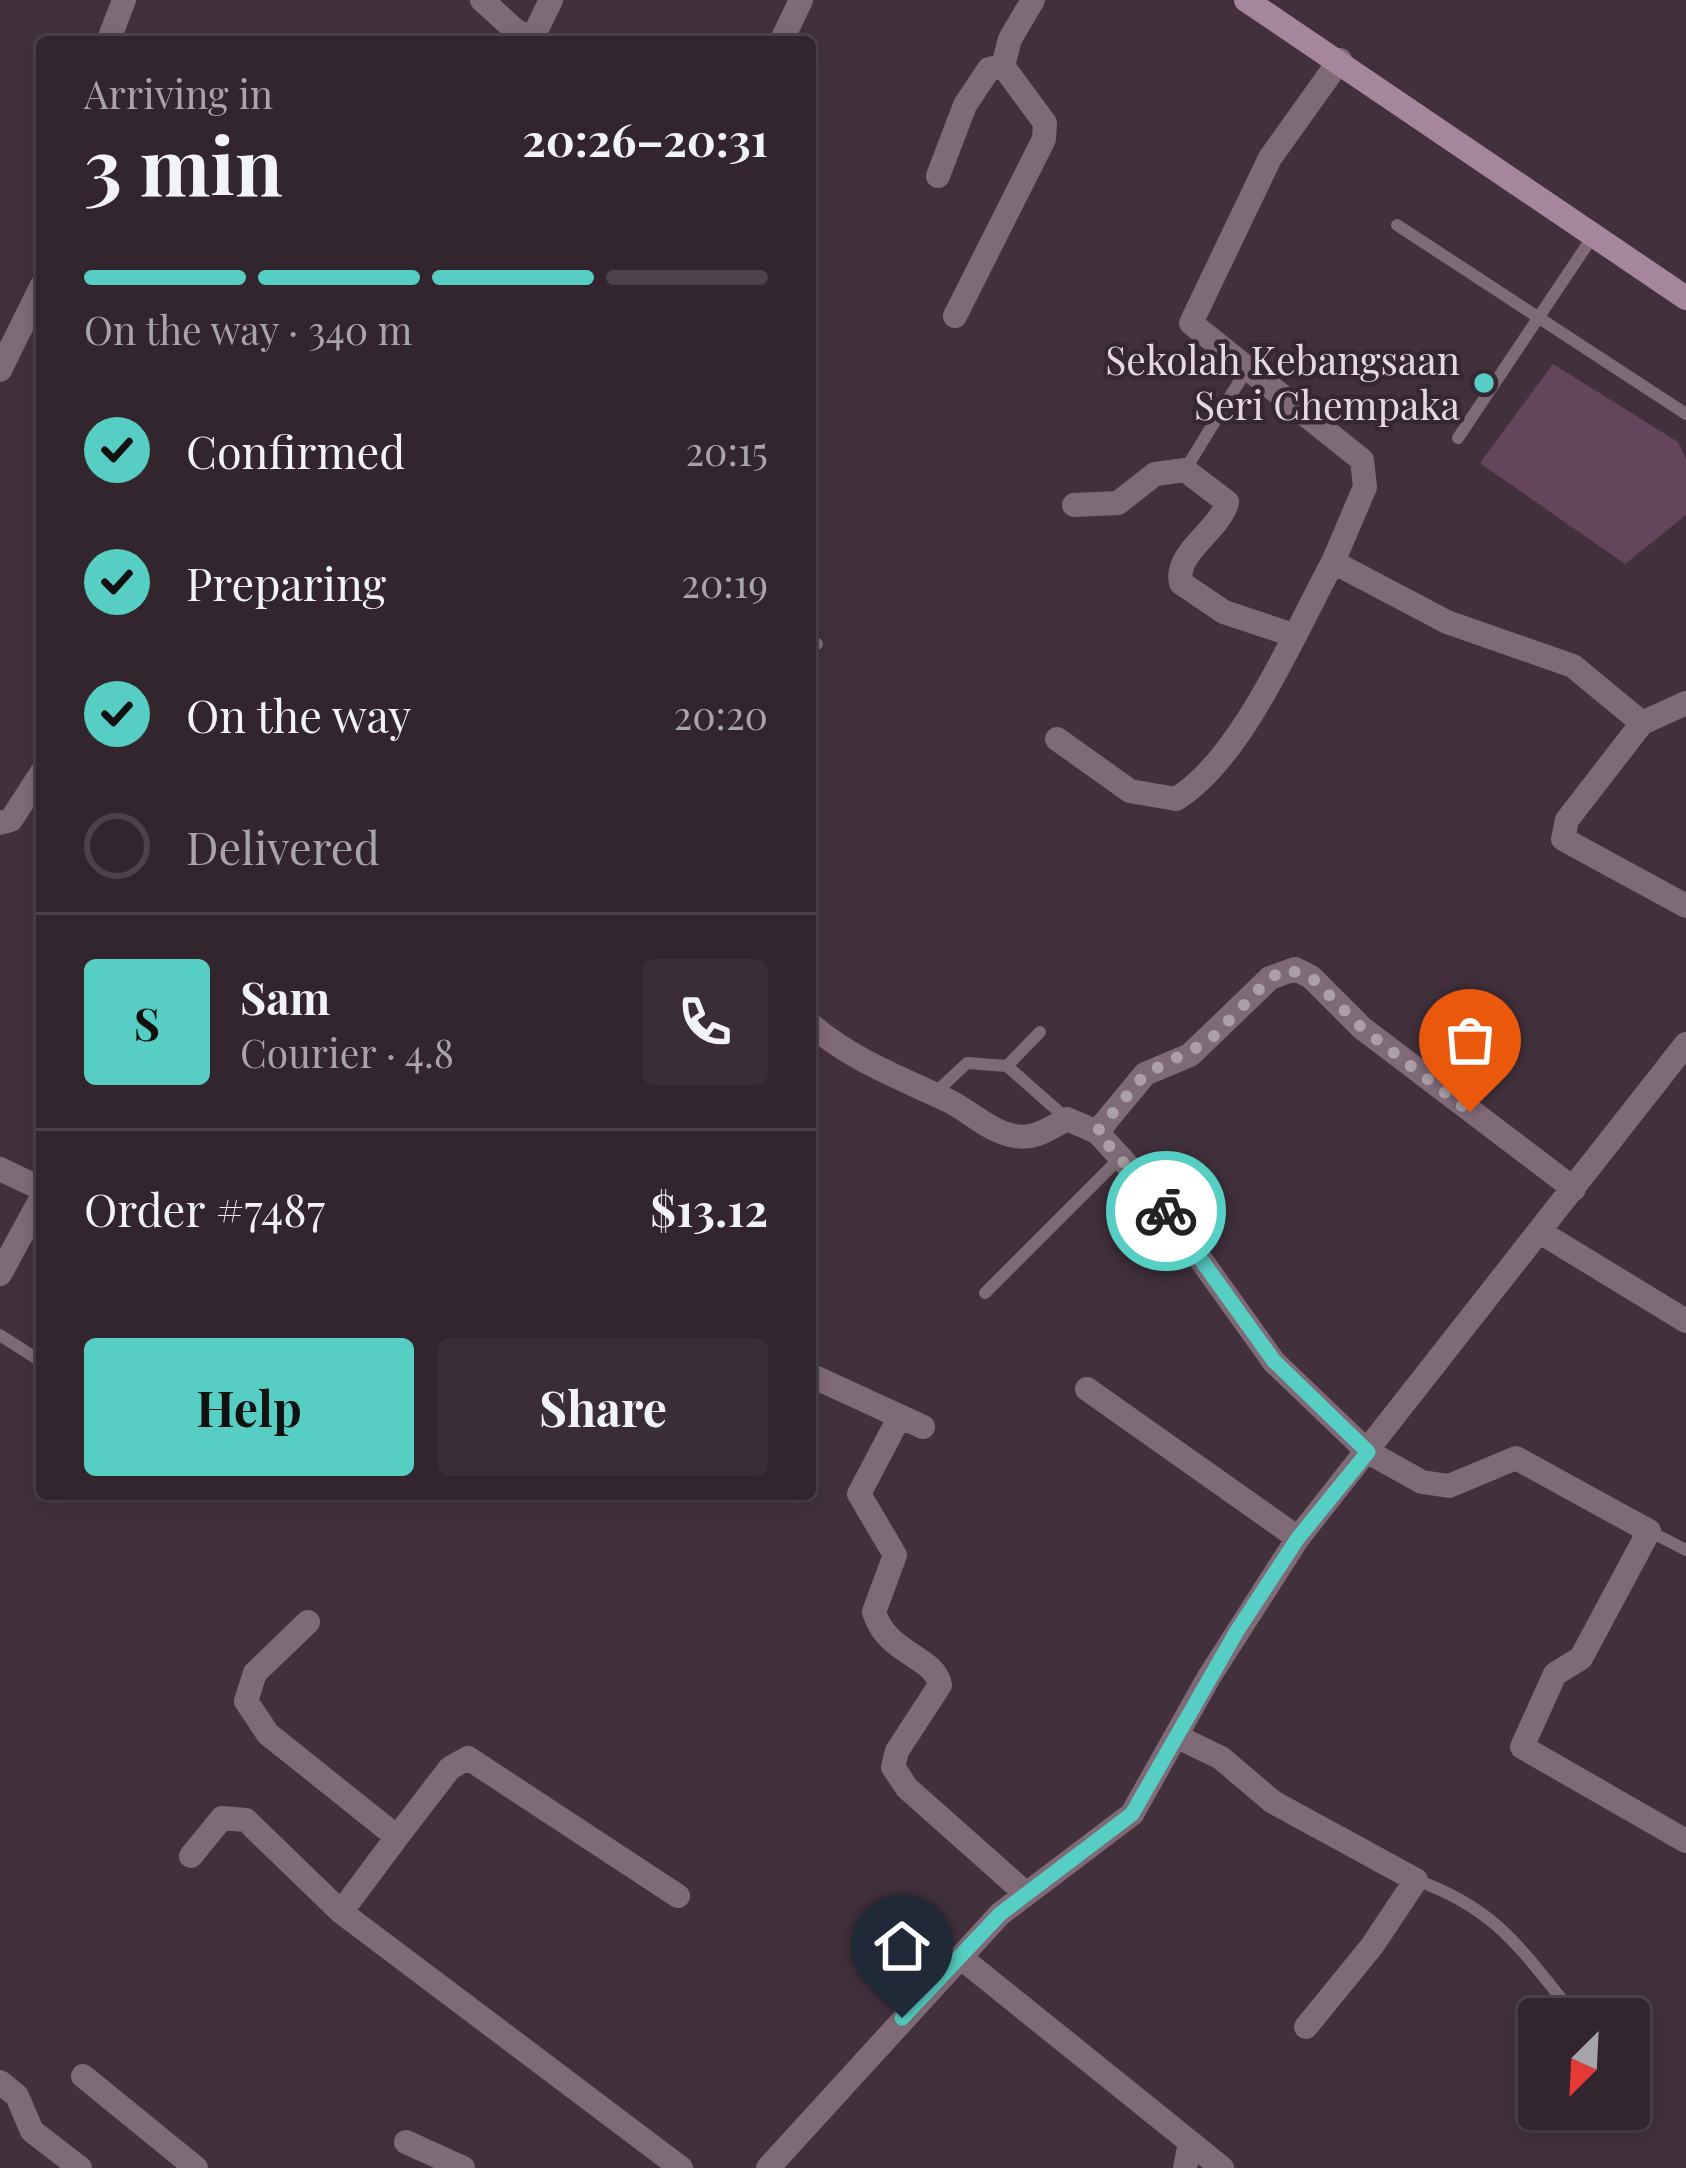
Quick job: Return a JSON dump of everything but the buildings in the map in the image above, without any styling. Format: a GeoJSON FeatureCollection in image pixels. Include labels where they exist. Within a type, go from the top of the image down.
{"type":"FeatureCollection","features":[{"type":"Feature","properties":{"kind":"main road"},"geometry":{"type":"LineString","coordinates":[[1246,0],[1686,298]]}},
{"type":"Feature","properties":{"kind":"street"},"geometry":{"type":"LineString","coordinates":[[110,36],[124,0]]}},
{"type":"Feature","properties":{"kind":"street"},"geometry":{"type":"LineString","coordinates":[[482,0],[531,36]]}},
{"type":"Feature","properties":{"kind":"street"},"geometry":{"type":"LineString","coordinates":[[538,36],[551,0]]}},
{"type":"Feature","properties":{"kind":"street"},"geometry":{"type":"LineString","coordinates":[[784,36],[798,0]]}},
{"type":"Feature","properties":{"kind":"street"},"geometry":{"type":"LineString","coordinates":[[956,316],[1044,139],[1046,123],[1004,66],[1010,39],[1033,0]]}},
{"type":"Feature","properties":{"kind":"street"},"geometry":{"type":"LineString","coordinates":[[1057,739],[1130,791],[1176,799],[1229,746],[1333,562],[1365,487],[1362,460],[1196,329],[1192,315],[1270,158],[1340,61]]}},
{"type":"Feature","properties":{"kind":"street"},"geometry":{"type":"LineString","coordinates":[[938,176],[971,94],[988,69],[1004,66]]}},
{"type":"Feature","properties":{"kind":"street"},"geometry":{"type":"LineString","coordinates":[[0,370],[36,297]]}},
{"type":"Feature","properties":{"kind":"street"},"geometry":{"type":"LineString","coordinates":[[1074,505],[1118,503],[1158,472],[1185,470],[1227,502],[1224,515],[1182,564],[1181,583],[1224,612],[1293,635]]}},
{"type":"Feature","properties":{"kind":"street"},"geometry":{"type":"LineString","coordinates":[[1333,562],[1447,622],[1573,666],[1642,722]]}},
{"type":"Feature","properties":{"kind":"street"},"geometry":{"type":"LineString","coordinates":[[1686,703],[1642,722],[1567,820],[1563,839],[1686,906]]}},
{"type":"Feature","properties":{"kind":"street"},"geometry":{"type":"LineString","coordinates":[[0,823],[11,820],[36,781]]}},
{"type":"Feature","properties":{"kind":"street"},"geometry":{"type":"LineString","coordinates":[[1097,1132],[1145,1074],[1190,1055],[1270,978],[1294,969],[1311,977],[1402,1060],[1574,1189]]}},
{"type":"Feature","properties":{"kind":"street"},"geometry":{"type":"LineString","coordinates":[[816,1028],[876,1071],[1018,1138],[1040,1134],[1067,1119],[1097,1132],[1161,1204],[1274,1361],[1368,1452],[1422,1482],[1449,1486],[1516,1458],[1609,1504],[1649,1531],[1581,1658],[1555,1674],[1522,1748],[1686,1841]]}},
{"type":"Feature","properties":{"kind":"street"},"geometry":{"type":"LineString","coordinates":[[768,2168],[1024,1892],[1107,1838],[1132,1814],[1209,1677],[1298,1538],[1686,1044]]}},
{"type":"Feature","properties":{"kind":"street"},"geometry":{"type":"LineString","coordinates":[[0,1169],[36,1190]]}},
{"type":"Feature","properties":{"kind":"street"},"geometry":{"type":"LineString","coordinates":[[0,1274],[36,1205]]}},
{"type":"Feature","properties":{"kind":"street"},"geometry":{"type":"LineString","coordinates":[[1540,1232],[1686,1321]]}},
{"type":"Feature","properties":{"kind":"street"},"geometry":{"type":"LineString","coordinates":[[816,1378],[912,1422],[859,1494],[896,1555],[874,1612],[886,1639],[932,1669],[940,1685],[897,1750],[893,1767],[908,1788],[1024,1892]]}},
{"type":"Feature","properties":{"kind":"street"},"geometry":{"type":"LineString","coordinates":[[1088,1388],[1298,1538]]}},
{"type":"Feature","properties":{"kind":"street"},"geometry":{"type":"LineString","coordinates":[[308,1622],[255,1673],[246,1688],[251,1714],[304,1764],[397,1837]]}},
{"type":"Feature","properties":{"kind":"street"},"geometry":{"type":"LineString","coordinates":[[1178,1737],[1221,1758],[1273,1802],[1416,1880],[1372,1946],[1306,2027]]}},
{"type":"Feature","properties":{"kind":"street"},"geometry":{"type":"LineString","coordinates":[[341,1912],[450,1768],[467,1758],[679,1896]]}},
{"type":"Feature","properties":{"kind":"street"},"geometry":{"type":"LineString","coordinates":[[191,1856],[222,1818],[246,1820],[341,1912],[681,2168]]}},
{"type":"Feature","properties":{"kind":"street"},"geometry":{"type":"LineString","coordinates":[[960,1957],[1222,2168]]}},
{"type":"Feature","properties":{"kind":"street"},"geometry":{"type":"LineString","coordinates":[[83,2076],[196,2168]]}},
{"type":"Feature","properties":{"kind":"street"},"geometry":{"type":"LineString","coordinates":[[0,2083],[16,2096],[32,2131],[80,2168]]}},
{"type":"Feature","properties":{"kind":"street"},"geometry":{"type":"LineString","coordinates":[[406,2142],[463,2168]]}},
{"type":"Feature","properties":{"kind":"street"},"geometry":{"type":"LineString","coordinates":[[1185,2168],[1190,2142]]}},
{"type":"Feature","properties":{"kind":"lane"},"geometry":{"type":"LineString","coordinates":[[1396,225],[1686,414]]}},
{"type":"Feature","properties":{"kind":"lane"},"geometry":{"type":"LineString","coordinates":[[1458,438],[1593,235]]}},
{"type":"Feature","properties":{"kind":"lane"},"geometry":{"type":"LineString","coordinates":[[1185,470],[1248,367]]}},
{"type":"Feature","properties":{"kind":"lane"},"geometry":{"type":"LineString","coordinates":[[1007,1066],[1040,1032]]}},
{"type":"Feature","properties":{"kind":"lane"},"geometry":{"type":"LineString","coordinates":[[933,1095],[967,1063],[1007,1066],[1067,1119]]}},
{"type":"Feature","properties":{"kind":"lane"},"geometry":{"type":"LineString","coordinates":[[985,1293],[1120,1157]]}},
{"type":"Feature","properties":{"kind":"lane"},"geometry":{"type":"LineString","coordinates":[[0,1335],[36,1359]]}},
{"type":"Feature","properties":{"kind":"lane"},"geometry":{"type":"LineString","coordinates":[[1649,1531],[1686,1550]]}},
{"type":"Feature","properties":{"kind":"lane"},"geometry":{"type":"LineString","coordinates":[[1416,1880],[1451,1893],[1505,1927],[1561,1998]]}},
{"type":"Feature","properties":{"kind":"shaded area"},"geometry":{"type":"Polygon","coordinates":[[[1553,364],[1678,442],[1686,459],[1686,515],[1625,564],[1480,463],[1553,364]]]}},
{"type":"Feature","properties":{"kind":"way so far"},"geometry":{"type":"LineString","coordinates":[[1166,1211],[1097,1132],[1145,1074],[1190,1055],[1209,1041],[1270,978],[1286,969],[1311,977],[1362,1028],[1470,1112]]}},
{"type":"Feature","properties":{"kind":"place","name":"Sekolah Kebangsaan Seri Chempaka"},"geometry":{"type":"Point","coordinates":[1484,383]}},
{"type":"Feature","properties":{"kind":"route"},"geometry":{"type":"LineString","coordinates":[[902,2018],[1024,1892],[1107,1838],[1132,1814],[1150,1790],[1237,1631],[1298,1538],[1368,1452],[1274,1361],[1166,1211]]}}]}
